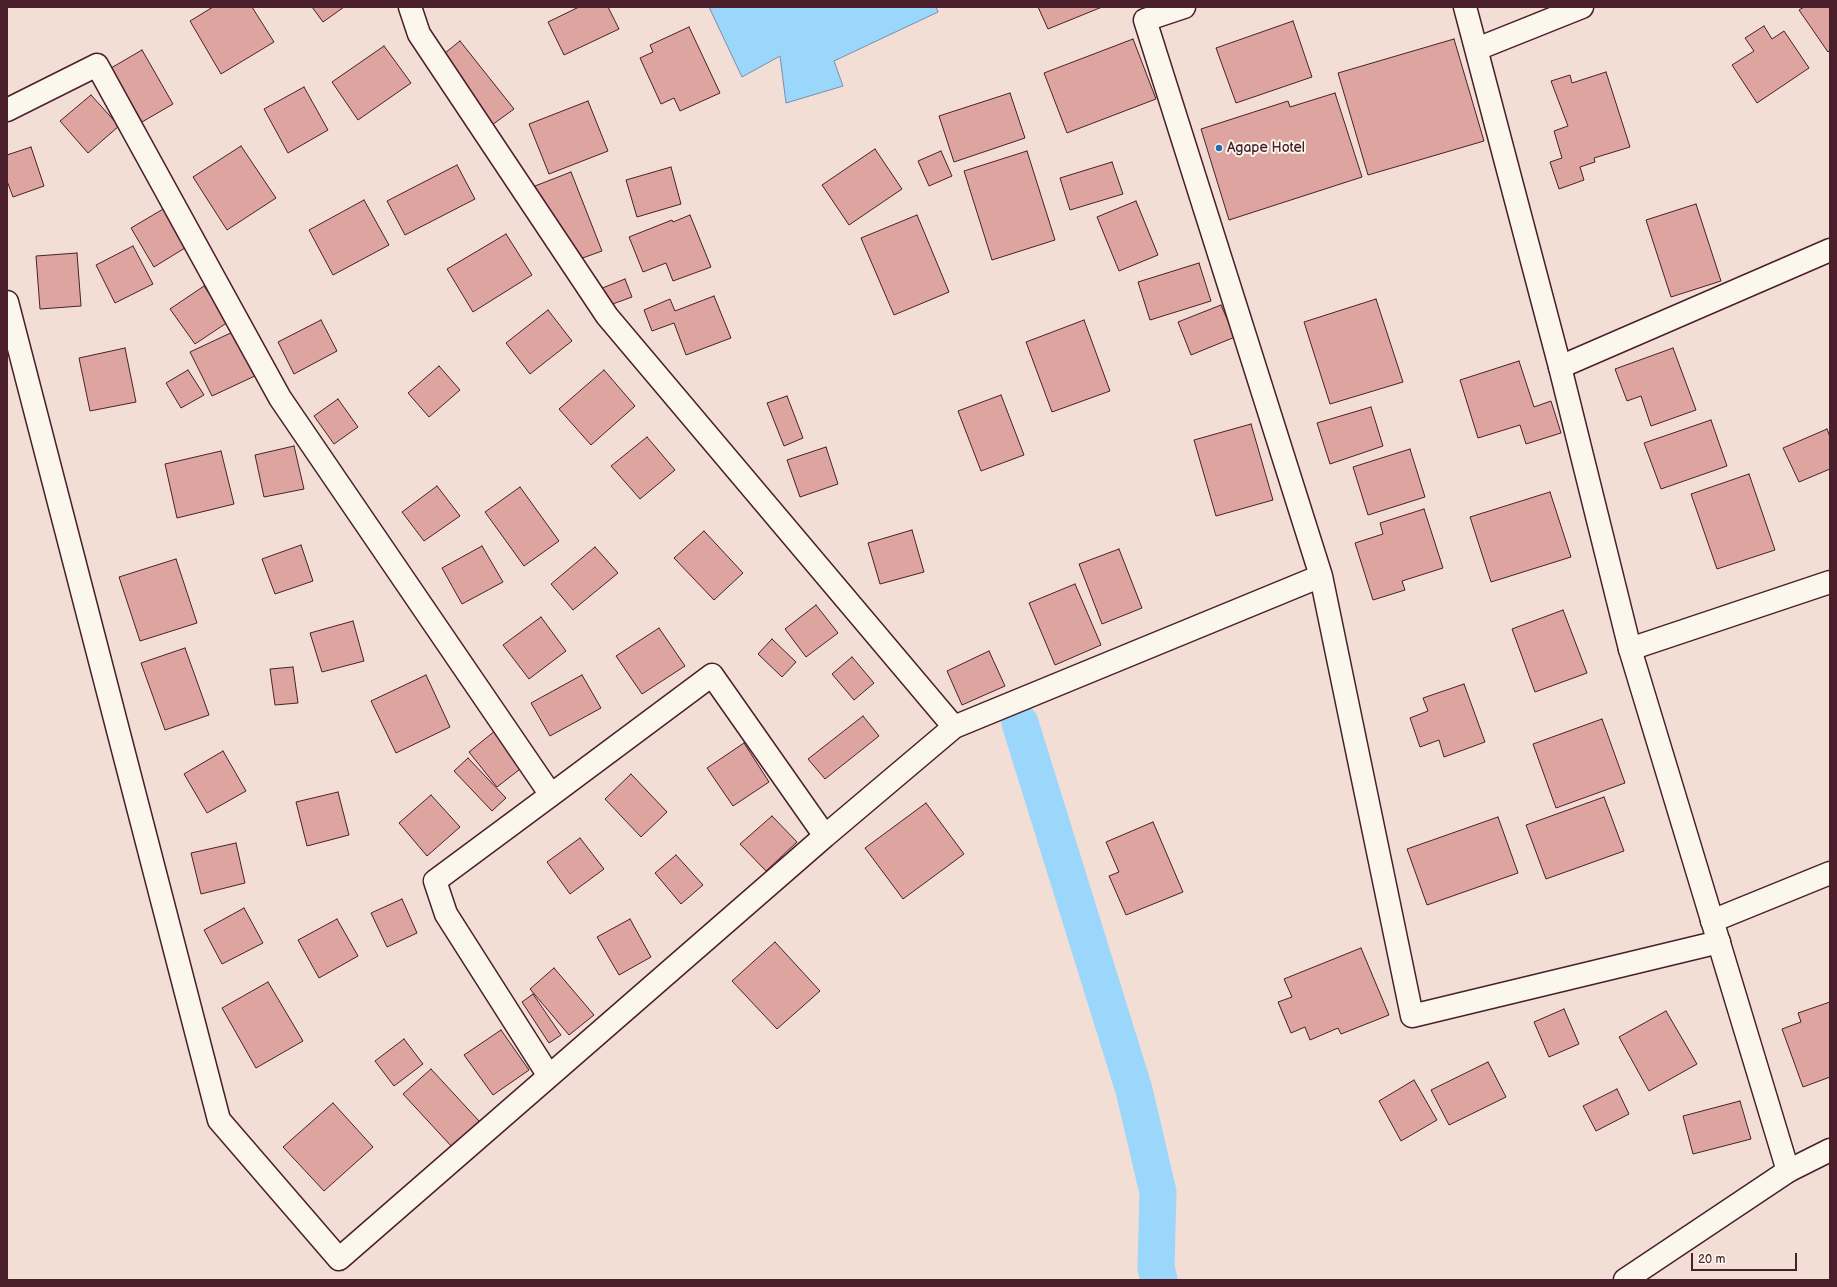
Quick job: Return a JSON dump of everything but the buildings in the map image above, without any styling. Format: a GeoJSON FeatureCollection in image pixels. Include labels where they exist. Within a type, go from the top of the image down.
{"type":"FeatureCollection","features":[{"type":"Feature","properties":{"kind":"street"},"geometry":{"type":"LineString","coordinates":[[410,7],[419,34],[607,316],[954,727]]}},
{"type":"Feature","properties":{"kind":"street"},"geometry":{"type":"LineString","coordinates":[[1184,7],[1145,20],[1321,576],[1412,1016],[1719,942]]}},
{"type":"Feature","properties":{"kind":"street"},"geometry":{"type":"LineString","coordinates":[[1465,7],[1560,367],[1630,649],[1788,1171]]}},
{"type":"Feature","properties":{"kind":"street"},"geometry":{"type":"LineString","coordinates":[[1476,49],[1582,7]]}},
{"type":"Feature","properties":{"kind":"street"},"geometry":{"type":"LineString","coordinates":[[7,110],[97,65],[280,398],[550,795]]}},
{"type":"Feature","properties":{"kind":"street"},"geometry":{"type":"LineString","coordinates":[[1560,367],[1830,250]]}},
{"type":"Feature","properties":{"kind":"street"},"geometry":{"type":"LineString","coordinates":[[7,302],[219,1120],[338,1259],[825,836],[954,727],[1321,576]]}},
{"type":"Feature","properties":{"kind":"street"},"geometry":{"type":"LineString","coordinates":[[1630,649],[1830,582]]}},
{"type":"Feature","properties":{"kind":"street"},"geometry":{"type":"LineString","coordinates":[[549,1076],[446,914],[435,881],[712,675],[825,836]]}},
{"type":"Feature","properties":{"kind":"street"},"geometry":{"type":"LineString","coordinates":[[1712,921],[1830,874]]}},
{"type":"Feature","properties":{"kind":"street"},"geometry":{"type":"LineString","coordinates":[[1625,1280],[1788,1171],[1830,1150]]}},
{"type":"Feature","properties":{"kind":"water"},"geometry":{"type":"Polygon","coordinates":[[[709,7],[936,7],[938,12],[834,61],[843,86],[786,103],[780,56],[742,77],[709,7]]]}},
{"type":"Feature","properties":{"kind":"waterway"},"geometry":{"type":"LineString","coordinates":[[1020,723],[1134,1090],[1158,1192],[1156,1268],[1159,1280]]}},
{"type":"Feature","properties":{"kind":"place","name":"Agape Hotel"},"geometry":{"type":"Point","coordinates":[1219,148]}}]}
